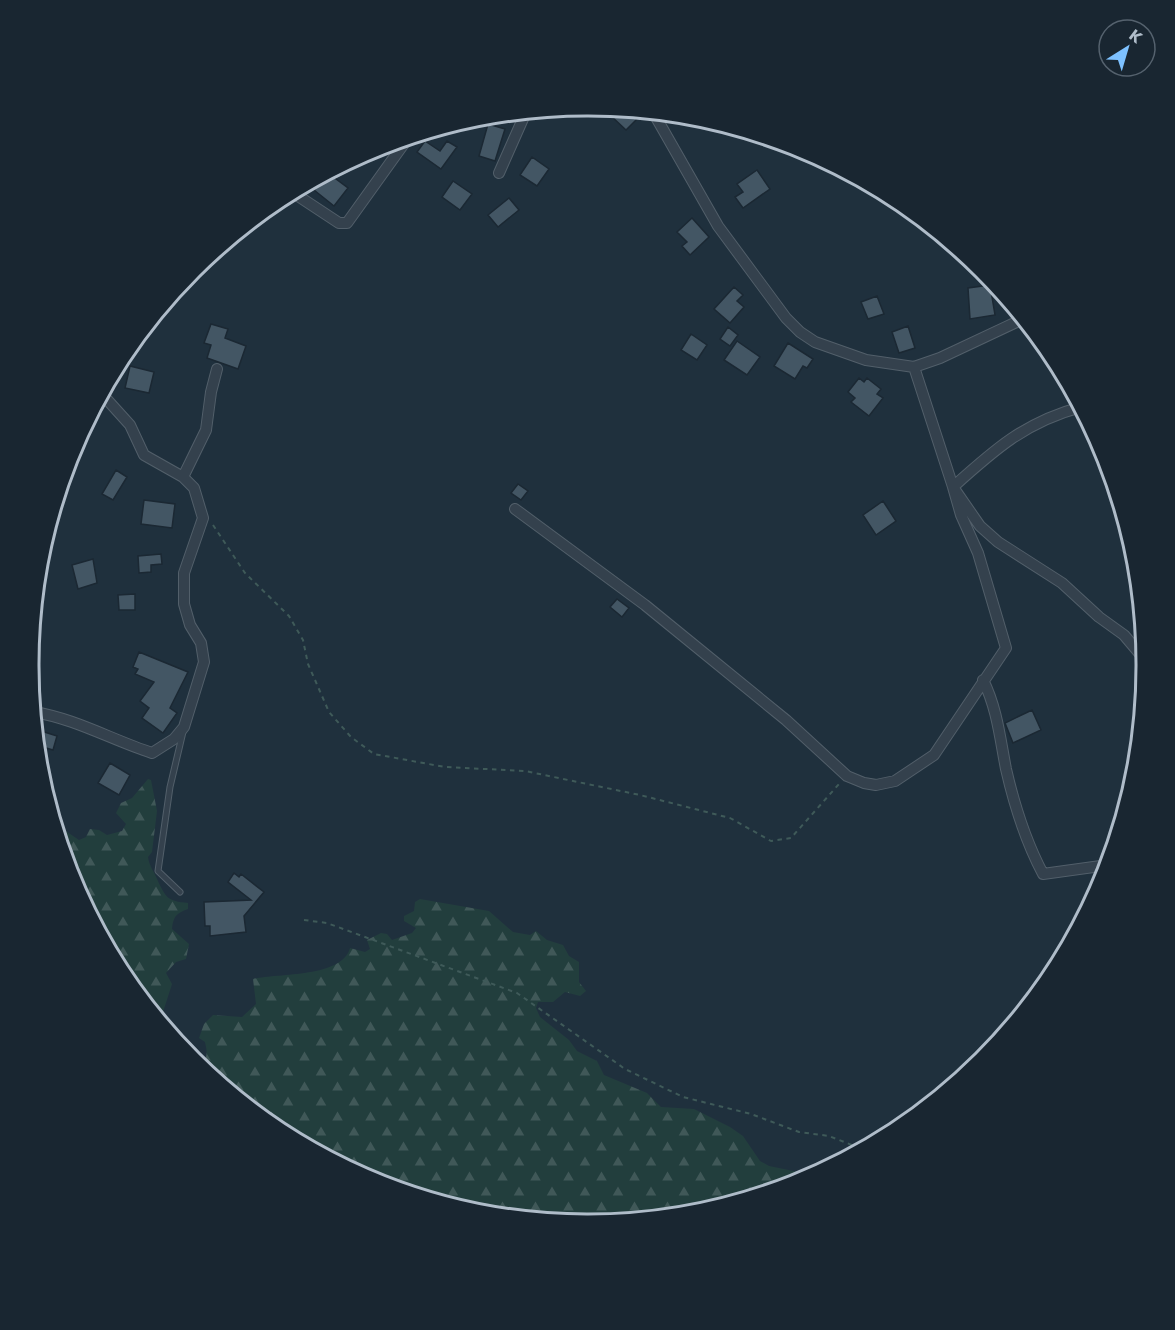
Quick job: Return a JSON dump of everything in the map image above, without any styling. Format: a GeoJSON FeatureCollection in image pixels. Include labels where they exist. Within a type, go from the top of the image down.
{"type":"FeatureCollection","features":[{"type":"Feature","properties":{"kind":"street"},"geometry":{"type":"LineString","coordinates":[[499,173],[522,120]]}},
{"type":"Feature","properties":{"kind":"street"},"geometry":{"type":"LineString","coordinates":[[658,121],[718,226],[800,332],[815,342],[866,360],[914,367],[940,358],[1016,322]]}},
{"type":"Feature","properties":{"kind":"street"},"geometry":{"type":"LineString","coordinates":[[301,198],[339,223],[347,223],[399,150]]}},
{"type":"Feature","properties":{"kind":"street"},"geometry":{"type":"LineString","coordinates":[[515,509],[645,605],[786,720],[847,776],[876,785],[895,781],[934,755],[1006,648],[978,553],[961,515],[914,367]]}},
{"type":"Feature","properties":{"kind":"street"},"geometry":{"type":"LineString","coordinates":[[183,477],[206,430],[211,392],[217,369]]}},
{"type":"Feature","properties":{"kind":"street"},"geometry":{"type":"LineString","coordinates":[[41,714],[65,718],[118,742],[152,753],[174,739],[184,727],[204,662],[201,643],[190,625],[184,604],[184,573],[203,518],[194,488],[183,477],[144,455],[130,425],[107,400]]}},
{"type":"Feature","properties":{"kind":"street"},"geometry":{"type":"LineString","coordinates":[[953,487],[999,445],[1058,413],[1072,409]]}},
{"type":"Feature","properties":{"kind":"street"},"geometry":{"type":"LineString","coordinates":[[953,487],[980,526],[998,542],[1062,583],[1099,617],[1124,635],[1136,649]]}},
{"type":"Feature","properties":{"kind":"street"},"geometry":{"type":"LineString","coordinates":[[983,680],[994,703],[1007,771],[1033,854],[1043,873],[1097,866]]}},
{"type":"Feature","properties":{"kind":"lane"},"geometry":{"type":"LineString","coordinates":[[180,892],[158,871],[170,787],[184,727]]}},
{"type":"Feature","properties":{"kind":"path"},"geometry":{"type":"LineString","coordinates":[[203,518],[216,527],[244,573],[289,616],[303,640],[318,689],[334,719],[351,737],[374,753],[445,767],[525,771],[640,795],[730,818],[771,841],[791,838],[847,776]]}},
{"type":"Feature","properties":{"kind":"path"},"geometry":{"type":"LineString","coordinates":[[304,920],[327,923],[517,993],[625,1069],[683,1097],[752,1114],[799,1132],[829,1136],[852,1145]]}},
{"type":"Feature","properties":{"kind":"green space"},"geometry":{"type":"Polygon","coordinates":[[[148,779],[151,780],[157,811],[152,852],[148,857],[149,863],[168,897],[171,900],[188,903],[188,909],[174,918],[172,929],[189,944],[186,959],[176,962],[166,973],[172,984],[164,1013],[131,970],[112,939],[81,875],[65,830],[79,840],[86,837],[90,829],[99,830],[107,835],[122,831],[126,824],[116,813],[121,803],[132,798],[148,779]]]}},
{"type":"Feature","properties":{"kind":"green space"},"geometry":{"type":"Polygon","coordinates":[[[420,899],[489,911],[513,932],[530,935],[536,931],[547,940],[563,945],[569,956],[579,962],[579,982],[586,991],[580,996],[565,992],[553,1002],[538,1002],[536,1008],[540,1017],[569,1040],[577,1051],[597,1061],[604,1075],[647,1093],[661,1107],[694,1109],[730,1127],[743,1136],[760,1161],[769,1166],[797,1172],[729,1195],[659,1209],[588,1214],[516,1209],[480,1203],[411,1184],[345,1157],[283,1121],[254,1100],[206,1058],[205,1042],[199,1038],[204,1024],[213,1015],[242,1017],[256,1004],[253,979],[322,969],[335,965],[345,958],[350,948],[365,952],[370,949],[367,940],[381,933],[387,934],[392,940],[412,933],[416,928],[404,921],[404,916],[414,911],[415,902],[420,899]]]}},
{"type":"Feature","properties":{"kind":"building"},"geometry":{"type":"Polygon","coordinates":[[[613,117],[637,119],[626,130],[613,117]]]}},
{"type":"Feature","properties":{"kind":"building"},"geometry":{"type":"Polygon","coordinates":[[[488,126],[505,129],[495,161],[479,156],[488,126]]]}},
{"type":"Feature","properties":{"kind":"building"},"geometry":{"type":"Polygon","coordinates":[[[426,141],[440,151],[447,141],[457,147],[441,169],[417,152],[426,141]]]}},
{"type":"Feature","properties":{"kind":"building"},"geometry":{"type":"Polygon","coordinates":[[[532,157],[549,169],[537,186],[520,175],[532,157]]]}},
{"type":"Feature","properties":{"kind":"building"},"geometry":{"type":"Polygon","coordinates":[[[757,170],[770,189],[743,208],[735,197],[743,192],[737,184],[757,170]]]}},
{"type":"Feature","properties":{"kind":"building"},"geometry":{"type":"Polygon","coordinates":[[[335,178],[348,188],[334,206],[314,190],[335,178]]]}},
{"type":"Feature","properties":{"kind":"building"},"geometry":{"type":"Polygon","coordinates":[[[453,181],[472,194],[460,210],[442,197],[453,181]]]}},
{"type":"Feature","properties":{"kind":"building"},"geometry":{"type":"Polygon","coordinates":[[[509,198],[519,210],[498,227],[488,215],[509,198]]]}},
{"type":"Feature","properties":{"kind":"building"},"geometry":{"type":"Polygon","coordinates":[[[692,218],[709,237],[690,255],[682,246],[687,242],[677,232],[692,218]]]}},
{"type":"Feature","properties":{"kind":"building"},"geometry":{"type":"Polygon","coordinates":[[[984,286],[992,294],[995,315],[970,319],[968,288],[984,286]]]}},
{"type":"Feature","properties":{"kind":"building"},"geometry":{"type":"Polygon","coordinates":[[[734,287],[743,295],[737,301],[744,307],[730,323],[714,309],[734,287]]]}},
{"type":"Feature","properties":{"kind":"building"},"geometry":{"type":"Polygon","coordinates":[[[877,296],[884,314],[868,319],[861,302],[877,296]]]}},
{"type":"Feature","properties":{"kind":"building"},"geometry":{"type":"Polygon","coordinates":[[[211,324],[228,329],[225,338],[246,346],[238,369],[207,358],[211,345],[204,343],[211,324]]]}},
{"type":"Feature","properties":{"kind":"building"},"geometry":{"type":"Polygon","coordinates":[[[908,326],[915,348],[899,353],[892,332],[908,326]]]}},
{"type":"Feature","properties":{"kind":"building"},"geometry":{"type":"Polygon","coordinates":[[[728,327],[738,335],[730,346],[720,339],[728,327]]]}},
{"type":"Feature","properties":{"kind":"building"},"geometry":{"type":"Polygon","coordinates":[[[691,334],[707,345],[697,360],[681,350],[691,334]]]}},
{"type":"Feature","properties":{"kind":"building"},"geometry":{"type":"Polygon","coordinates":[[[737,341],[760,357],[747,375],[724,360],[737,341]]]}},
{"type":"Feature","properties":{"kind":"building"},"geometry":{"type":"Polygon","coordinates":[[[788,343],[813,359],[807,368],[803,366],[795,379],[774,366],[788,343]]]}},
{"type":"Feature","properties":{"kind":"building"},"geometry":{"type":"Polygon","coordinates":[[[130,366],[154,372],[149,393],[125,388],[130,366]]]}},
{"type":"Feature","properties":{"kind":"building"},"geometry":{"type":"Polygon","coordinates":[[[859,378],[864,382],[867,378],[881,389],[877,394],[883,398],[869,416],[851,402],[855,398],[848,392],[859,378]]]}},
{"type":"Feature","properties":{"kind":"building"},"geometry":{"type":"Polygon","coordinates":[[[116,470],[127,477],[113,500],[102,494],[116,470]]]}},
{"type":"Feature","properties":{"kind":"building"},"geometry":{"type":"Polygon","coordinates":[[[518,484],[528,491],[521,500],[511,493],[518,484]]]}},
{"type":"Feature","properties":{"kind":"building"},"geometry":{"type":"Polygon","coordinates":[[[144,500],[175,504],[172,528],[141,524],[144,500]]]}},
{"type":"Feature","properties":{"kind":"building"},"geometry":{"type":"Polygon","coordinates":[[[883,501],[896,521],[876,535],[863,515],[883,501]]]}},
{"type":"Feature","properties":{"kind":"building"},"geometry":{"type":"Polygon","coordinates":[[[161,554],[162,564],[151,565],[151,572],[139,573],[138,556],[161,554]]]}},
{"type":"Feature","properties":{"kind":"building"},"geometry":{"type":"Polygon","coordinates":[[[93,559],[97,583],[78,589],[72,565],[93,559]]]}},
{"type":"Feature","properties":{"kind":"building"},"geometry":{"type":"Polygon","coordinates":[[[135,594],[135,610],[119,610],[118,595],[135,594]]]}},
{"type":"Feature","properties":{"kind":"building"},"geometry":{"type":"Polygon","coordinates":[[[617,599],[629,608],[622,617],[610,607],[617,599]]]}},
{"type":"Feature","properties":{"kind":"building"},"geometry":{"type":"Polygon","coordinates":[[[139,652],[188,672],[170,708],[177,713],[163,733],[142,718],[149,708],[140,701],[154,682],[135,674],[138,669],[133,667],[139,652]]]}},
{"type":"Feature","properties":{"kind":"building"},"geometry":{"type":"Polygon","coordinates":[[[1032,710],[1041,730],[1013,743],[1005,723],[1032,710]]]}},
{"type":"Feature","properties":{"kind":"building"},"geometry":{"type":"Polygon","coordinates":[[[43,732],[57,736],[53,750],[46,748],[43,732]]]}},
{"type":"Feature","properties":{"kind":"building"},"geometry":{"type":"Polygon","coordinates":[[[110,763],[130,775],[119,795],[98,783],[110,763]]]}},
{"type":"Feature","properties":{"kind":"building"},"geometry":{"type":"Polygon","coordinates":[[[234,873],[239,877],[241,874],[264,892],[244,916],[246,932],[210,936],[210,926],[205,926],[204,902],[251,900],[228,882],[234,873]]]}}]}
